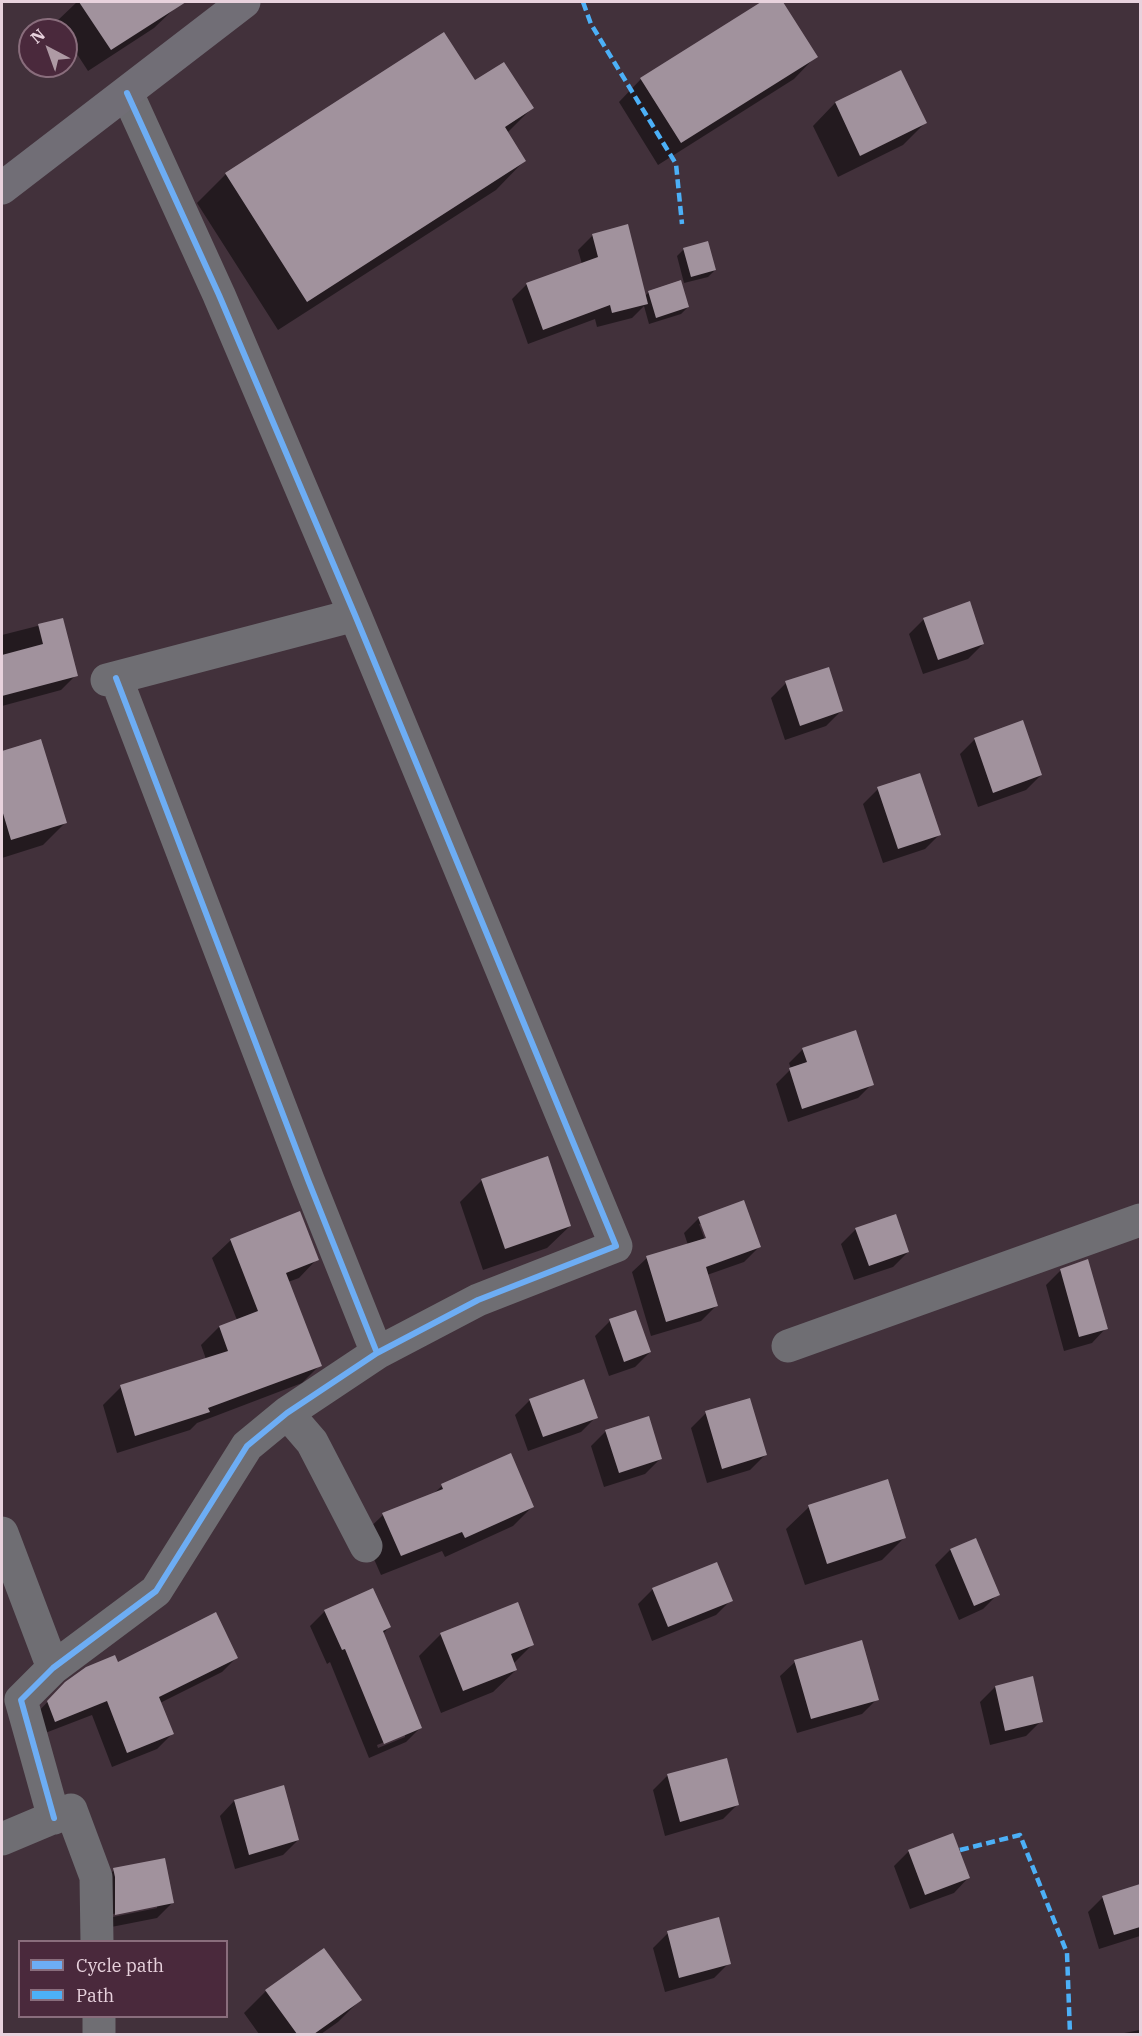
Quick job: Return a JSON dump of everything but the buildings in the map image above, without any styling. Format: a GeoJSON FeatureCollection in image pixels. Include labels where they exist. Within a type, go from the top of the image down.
{"type":"FeatureCollection","features":[{"type":"Feature","properties":{"kind":"main road"},"geometry":{"type":"LineString","coordinates":[[2,188],[127,93],[226,8]]}},
{"type":"Feature","properties":{"kind":"street"},"geometry":{"type":"LineString","coordinates":[[54,1818],[21,1700],[53,1668],[156,1591],[247,1446],[287,1413],[377,1353],[478,1300],[616,1246],[355,615],[219,295],[127,93]]}},
{"type":"Feature","properties":{"kind":"street"},"geometry":{"type":"LineString","coordinates":[[355,615],[111,679],[377,1353]]}},
{"type":"Feature","properties":{"kind":"street"},"geometry":{"type":"LineString","coordinates":[[788,1346],[1140,1220]]}},
{"type":"Feature","properties":{"kind":"street"},"geometry":{"type":"LineString","coordinates":[[287,1413],[312,1442],[366,1546]]}},
{"type":"Feature","properties":{"kind":"street"},"geometry":{"type":"LineString","coordinates":[[2,1533],[53,1668]]}},
{"type":"Feature","properties":{"kind":"street"},"geometry":{"type":"LineString","coordinates":[[2,1839],[71,1810],[96,1877],[97,1940]]}},
{"type":"Feature","properties":{"kind":"street"},"geometry":{"type":"LineString","coordinates":[[99,2018],[99,2034]]}},
{"type":"Feature","properties":{"kind":"marked path"},"geometry":{"type":"LineString","coordinates":[[583,2],[591,24],[676,164],[682,224]]}},
{"type":"Feature","properties":{"kind":"marked path"},"geometry":{"type":"LineString","coordinates":[[960,1850],[1020,1835],[1067,1953],[1070,2034]]}},
{"type":"Feature","properties":{"kind":"cycle path"},"geometry":{"type":"LineString","coordinates":[[54,1818],[21,1700],[53,1668],[156,1591],[247,1446],[287,1413],[377,1353],[478,1300],[616,1246],[355,615],[219,295],[127,93]]}},
{"type":"Feature","properties":{"kind":"cycle path"},"geometry":{"type":"LineString","coordinates":[[116,678],[308,1180],[377,1353]]}}]}
